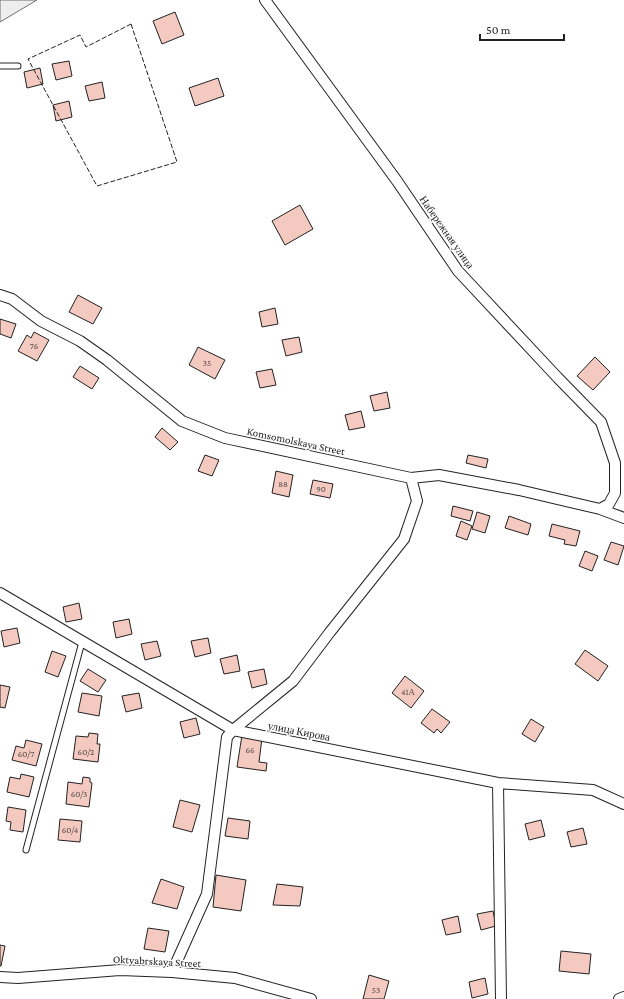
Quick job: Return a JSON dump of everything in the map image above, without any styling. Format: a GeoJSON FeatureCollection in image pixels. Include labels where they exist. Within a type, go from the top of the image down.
{"type":"FeatureCollection","features":[{"type":"Feature","properties":{"kind":"street","name":"Набережная улица"},"geometry":{"type":"LineString","coordinates":[[265,0],[397,181],[458,271],[601,422],[615,463],[615,493],[609,504],[600,509]]}},
{"type":"Feature","properties":{"kind":"street","name":"Komsomolskaya Street"},"geometry":{"type":"LineString","coordinates":[[0,295],[12,299],[41,321],[80,341],[107,360],[182,421],[225,438],[411,478],[439,475],[519,490],[600,509],[624,518]]}},
{"type":"Feature","properties":{"kind":"street"},"geometry":{"type":"LineString","coordinates":[[172,972],[207,894],[227,737],[233,730],[293,681],[404,539],[417,500],[411,478]]}},
{"type":"Feature","properties":{"kind":"street","name":"улица Кирова"},"geometry":{"type":"LineString","coordinates":[[0,593],[233,730],[498,783],[593,790],[624,804]]}},
{"type":"Feature","properties":{"kind":"street"},"geometry":{"type":"LineString","coordinates":[[498,783],[501,999]]}},
{"type":"Feature","properties":{"kind":"street","name":"Oktyabrskaya Street"},"geometry":{"type":"LineString","coordinates":[[0,977],[18,978],[120,970],[172,972],[235,978],[311,999]]}},
{"type":"Feature","properties":{"kind":"street"},"geometry":{"type":"LineString","coordinates":[[619,999],[624,997]]}},
{"type":"Feature","properties":{"kind":"lane"},"geometry":{"type":"LineString","coordinates":[[0,66],[18,66]]}},
{"type":"Feature","properties":{"kind":"lane"},"geometry":{"type":"LineString","coordinates":[[26,850],[82,642]]}},
{"type":"Feature","properties":{"kind":"shaded area"},"geometry":{"type":"Polygon","coordinates":[[[0,0],[37,0],[0,22],[0,0]]]}},
{"type":"Feature","properties":{"kind":"building"},"geometry":{"type":"Polygon","coordinates":[[[175,12],[184,35],[162,44],[153,21],[175,12]]]}},
{"type":"Feature","properties":{"kind":"building"},"geometry":{"type":"Polygon","coordinates":[[[69,61],[72,76],[56,80],[52,64],[69,61]]]}},
{"type":"Feature","properties":{"kind":"building"},"geometry":{"type":"Polygon","coordinates":[[[40,68],[43,84],[27,88],[24,72],[40,68]]]}},
{"type":"Feature","properties":{"kind":"building"},"geometry":{"type":"Polygon","coordinates":[[[218,78],[224,96],[195,106],[189,88],[218,78]]]}},
{"type":"Feature","properties":{"kind":"building"},"geometry":{"type":"Polygon","coordinates":[[[102,82],[105,98],[89,101],[85,86],[102,82]]]}},
{"type":"Feature","properties":{"kind":"building"},"geometry":{"type":"Polygon","coordinates":[[[69,101],[72,117],[56,121],[53,105],[69,101]]]}},
{"type":"Feature","properties":{"kind":"building"},"geometry":{"type":"Polygon","coordinates":[[[300,205],[313,229],[285,245],[272,221],[300,205]]]}},
{"type":"Feature","properties":{"kind":"building"},"geometry":{"type":"Polygon","coordinates":[[[78,295],[102,308],[93,324],[69,312],[78,295]]]}},
{"type":"Feature","properties":{"kind":"building"},"geometry":{"type":"Polygon","coordinates":[[[275,308],[278,324],[262,327],[259,312],[275,308]]]}},
{"type":"Feature","properties":{"kind":"building"},"geometry":{"type":"Polygon","coordinates":[[[0,319],[16,324],[11,338],[0,334],[0,319]]]}},
{"type":"Feature","properties":{"kind":"building"},"geometry":{"type":"Polygon","coordinates":[[[34,332],[49,340],[37,361],[18,351],[27,335],[31,338],[34,332]]]}},
{"type":"Feature","properties":{"kind":"building"},"geometry":{"type":"Polygon","coordinates":[[[299,337],[302,352],[286,356],[282,340],[299,337]]]}},
{"type":"Feature","properties":{"kind":"building"},"geometry":{"type":"Polygon","coordinates":[[[198,347],[225,360],[215,379],[189,365],[198,347]]]}},
{"type":"Feature","properties":{"kind":"building"},"geometry":{"type":"Polygon","coordinates":[[[595,357],[610,372],[593,390],[577,376],[595,357]]]}},
{"type":"Feature","properties":{"kind":"building"},"geometry":{"type":"Polygon","coordinates":[[[80,366],[99,378],[92,389],[73,377],[80,366]]]}},
{"type":"Feature","properties":{"kind":"building"},"geometry":{"type":"Polygon","coordinates":[[[272,369],[276,385],[260,388],[256,372],[272,369]]]}},
{"type":"Feature","properties":{"kind":"building"},"geometry":{"type":"Polygon","coordinates":[[[387,392],[390,408],[374,411],[370,396],[387,392]]]}},
{"type":"Feature","properties":{"kind":"building"},"geometry":{"type":"Polygon","coordinates":[[[361,411],[365,427],[349,430],[345,415],[361,411]]]}},
{"type":"Feature","properties":{"kind":"building"},"geometry":{"type":"Polygon","coordinates":[[[162,428],[178,442],[170,450],[155,437],[162,428]]]}},
{"type":"Feature","properties":{"kind":"building"},"geometry":{"type":"Polygon","coordinates":[[[205,455],[219,460],[212,476],[198,471],[205,455]]]}},
{"type":"Feature","properties":{"kind":"building"},"geometry":{"type":"Polygon","coordinates":[[[468,455],[488,459],[486,468],[466,463],[468,455]]]}},
{"type":"Feature","properties":{"kind":"building"},"geometry":{"type":"Polygon","coordinates":[[[276,471],[293,475],[289,497],[272,493],[276,471]]]}},
{"type":"Feature","properties":{"kind":"building"},"geometry":{"type":"Polygon","coordinates":[[[313,480],[333,484],[330,498],[310,494],[313,480]]]}},
{"type":"Feature","properties":{"kind":"building"},"geometry":{"type":"Polygon","coordinates":[[[453,506],[473,511],[470,521],[451,516],[453,506]]]}},
{"type":"Feature","properties":{"kind":"building"},"geometry":{"type":"Polygon","coordinates":[[[477,512],[490,516],[485,533],[472,529],[477,512]]]}},
{"type":"Feature","properties":{"kind":"building"},"geometry":{"type":"Polygon","coordinates":[[[509,516],[531,524],[528,535],[505,528],[509,516]]]}},
{"type":"Feature","properties":{"kind":"building"},"geometry":{"type":"Polygon","coordinates":[[[461,521],[472,526],[467,540],[456,536],[461,521]]]}},
{"type":"Feature","properties":{"kind":"building"},"geometry":{"type":"Polygon","coordinates":[[[552,524],[580,531],[576,546],[564,544],[565,540],[549,536],[552,524]]]}},
{"type":"Feature","properties":{"kind":"building"},"geometry":{"type":"Polygon","coordinates":[[[611,542],[624,546],[618,565],[604,560],[611,542]]]}},
{"type":"Feature","properties":{"kind":"building"},"geometry":{"type":"Polygon","coordinates":[[[585,551],[598,556],[592,571],[579,566],[585,551]]]}},
{"type":"Feature","properties":{"kind":"building"},"geometry":{"type":"Polygon","coordinates":[[[79,603],[82,619],[66,622],[63,607],[79,603]]]}},
{"type":"Feature","properties":{"kind":"building"},"geometry":{"type":"Polygon","coordinates":[[[129,619],[132,634],[116,638],[113,622],[129,619]]]}},
{"type":"Feature","properties":{"kind":"building"},"geometry":{"type":"Polygon","coordinates":[[[17,628],[20,643],[4,647],[1,631],[17,628]]]}},
{"type":"Feature","properties":{"kind":"building"},"geometry":{"type":"Polygon","coordinates":[[[208,638],[211,653],[195,657],[191,641],[208,638]]]}},
{"type":"Feature","properties":{"kind":"building"},"geometry":{"type":"Polygon","coordinates":[[[157,641],[161,656],[145,660],[141,644],[157,641]]]}},
{"type":"Feature","properties":{"kind":"building"},"geometry":{"type":"Polygon","coordinates":[[[585,650],[608,666],[598,681],[575,664],[585,650]]]}},
{"type":"Feature","properties":{"kind":"building"},"geometry":{"type":"Polygon","coordinates":[[[52,651],[66,656],[58,677],[45,672],[52,651]]]}},
{"type":"Feature","properties":{"kind":"building"},"geometry":{"type":"Polygon","coordinates":[[[237,655],[240,671],[224,674],[220,659],[237,655]]]}},
{"type":"Feature","properties":{"kind":"building"},"geometry":{"type":"Polygon","coordinates":[[[88,669],[106,680],[98,692],[80,681],[88,669]]]}},
{"type":"Feature","properties":{"kind":"building"},"geometry":{"type":"Polygon","coordinates":[[[264,669],[267,684],[252,688],[248,672],[264,669]]]}},
{"type":"Feature","properties":{"kind":"building"},"geometry":{"type":"Polygon","coordinates":[[[405,676],[424,691],[411,708],[392,693],[405,676]]]}},
{"type":"Feature","properties":{"kind":"building"},"geometry":{"type":"Polygon","coordinates":[[[0,685],[10,687],[5,708],[0,707],[0,685]]]}},
{"type":"Feature","properties":{"kind":"building"},"geometry":{"type":"Polygon","coordinates":[[[82,693],[102,696],[99,716],[78,712],[82,693]]]}},
{"type":"Feature","properties":{"kind":"building"},"geometry":{"type":"Polygon","coordinates":[[[139,693],[142,708],[126,712],[122,696],[139,693]]]}},
{"type":"Feature","properties":{"kind":"building"},"geometry":{"type":"Polygon","coordinates":[[[432,709],[450,722],[441,733],[437,729],[434,733],[421,723],[432,709]]]}},
{"type":"Feature","properties":{"kind":"building"},"geometry":{"type":"Polygon","coordinates":[[[196,718],[200,734],[184,738],[180,722],[196,718]]]}},
{"type":"Feature","properties":{"kind":"building"},"geometry":{"type":"Polygon","coordinates":[[[531,719],[544,727],[535,742],[522,734],[531,719]]]}},
{"type":"Feature","properties":{"kind":"building"},"geometry":{"type":"Polygon","coordinates":[[[89,733],[98,734],[97,744],[100,744],[98,762],[73,759],[76,736],[88,737],[89,733]]]}},
{"type":"Feature","properties":{"kind":"building"},"geometry":{"type":"Polygon","coordinates":[[[242,735],[262,738],[259,762],[267,763],[266,771],[237,767],[242,735]]]}},
{"type":"Feature","properties":{"kind":"building"},"geometry":{"type":"Polygon","coordinates":[[[26,740],[42,744],[36,766],[12,760],[16,746],[24,748],[26,740]]]}},
{"type":"Feature","properties":{"kind":"building"},"geometry":{"type":"Polygon","coordinates":[[[21,774],[34,777],[29,797],[7,792],[10,777],[20,779],[21,774]]]}},
{"type":"Feature","properties":{"kind":"building"},"geometry":{"type":"Polygon","coordinates":[[[83,777],[90,778],[90,782],[92,783],[89,807],[66,804],[68,782],[82,784],[83,777]]]}},
{"type":"Feature","properties":{"kind":"building"},"geometry":{"type":"Polygon","coordinates":[[[180,800],[200,805],[192,832],[173,827],[180,800]]]}},
{"type":"Feature","properties":{"kind":"building"},"geometry":{"type":"Polygon","coordinates":[[[8,807],[26,810],[23,832],[10,830],[11,822],[6,821],[8,807]]]}},
{"type":"Feature","properties":{"kind":"building"},"geometry":{"type":"Polygon","coordinates":[[[228,818],[250,821],[248,839],[225,836],[228,818]]]}},
{"type":"Feature","properties":{"kind":"building"},"geometry":{"type":"Polygon","coordinates":[[[60,819],[82,821],[80,842],[58,840],[60,819]]]}},
{"type":"Feature","properties":{"kind":"building"},"geometry":{"type":"Polygon","coordinates":[[[541,820],[545,836],[529,840],[525,824],[541,820]]]}},
{"type":"Feature","properties":{"kind":"building"},"geometry":{"type":"Polygon","coordinates":[[[583,828],[587,844],[571,847],[567,832],[583,828]]]}},
{"type":"Feature","properties":{"kind":"building"},"geometry":{"type":"Polygon","coordinates":[[[216,875],[246,880],[241,911],[213,907],[216,875]]]}},
{"type":"Feature","properties":{"kind":"building"},"geometry":{"type":"Polygon","coordinates":[[[161,879],[184,887],[177,909],[152,903],[161,879]]]}},
{"type":"Feature","properties":{"kind":"building"},"geometry":{"type":"Polygon","coordinates":[[[277,884],[303,887],[300,906],[273,905],[277,884]]]}},
{"type":"Feature","properties":{"kind":"building"},"geometry":{"type":"Polygon","coordinates":[[[493,911],[496,926],[481,930],[477,914],[493,911]]]}},
{"type":"Feature","properties":{"kind":"building"},"geometry":{"type":"Polygon","coordinates":[[[458,916],[461,932],[446,935],[442,920],[458,916]]]}},
{"type":"Feature","properties":{"kind":"building"},"geometry":{"type":"Polygon","coordinates":[[[148,928],[169,931],[165,952],[144,949],[148,928]]]}},
{"type":"Feature","properties":{"kind":"building"},"geometry":{"type":"Polygon","coordinates":[[[0,945],[5,946],[1,966],[0,966],[0,945]]]}},
{"type":"Feature","properties":{"kind":"building"},"geometry":{"type":"Polygon","coordinates":[[[561,951],[591,954],[589,974],[559,971],[561,951]]]}},
{"type":"Feature","properties":{"kind":"building"},"geometry":{"type":"Polygon","coordinates":[[[369,975],[389,981],[384,999],[363,999],[369,975]]]}},
{"type":"Feature","properties":{"kind":"building"},"geometry":{"type":"Polygon","coordinates":[[[485,978],[488,994],[472,998],[469,982],[485,978]]]}},
{"type":"Feature","properties":{"kind":"fence"},"geometry":{"type":"LineString","coordinates":[[131,24],[177,162],[97,186],[28,59],[80,35],[86,47],[131,24]]}}]}
